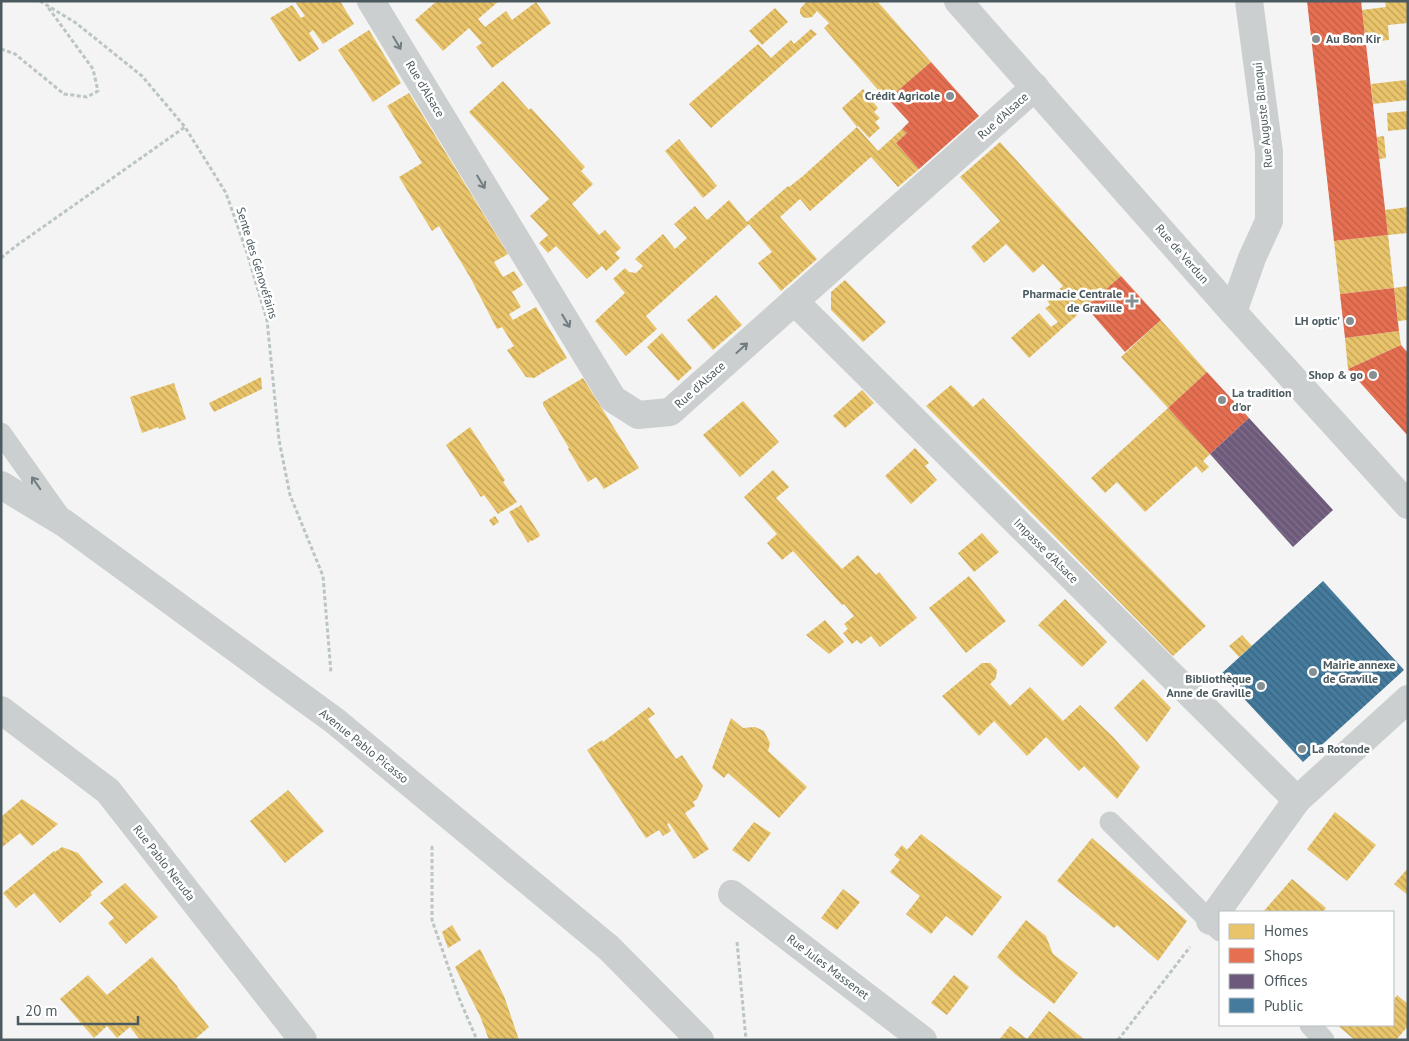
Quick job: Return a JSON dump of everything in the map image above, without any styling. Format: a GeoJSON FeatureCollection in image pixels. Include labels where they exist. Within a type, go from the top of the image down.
{"type":"FeatureCollection","features":[{"type":"Feature","properties":{"kind":"main road","name":"Rue de Verdun"},"geometry":{"type":"LineString","coordinates":[[958,1],[1233,312],[1408,505]]}},
{"type":"Feature","properties":{"kind":"street","name":"Rue d'Alsace"},"geometry":{"type":"LineString","coordinates":[[371,1],[614,399],[638,415],[670,412],[1035,87]]}},
{"type":"Feature","properties":{"kind":"street","name":"Rue Auguste Blanqui"},"geometry":{"type":"LineString","coordinates":[[1233,312],[1252,258],[1269,221],[1269,152],[1249,1]]}},
{"type":"Feature","properties":{"kind":"street","name":"Impasse d'Alsace"},"geometry":{"type":"LineString","coordinates":[[794,302],[1297,800]]}},
{"type":"Feature","properties":{"kind":"street","name":"Avenue Pablo Picasso"},"geometry":{"type":"LineString","coordinates":[[1,485],[64,523],[335,721],[609,948],[700,1040]]}},
{"type":"Feature","properties":{"kind":"street"},"geometry":{"type":"LineString","coordinates":[[1225,911],[1297,800],[1408,699]]}},
{"type":"Feature","properties":{"kind":"street","name":"Rue Pablo Neruda"},"geometry":{"type":"LineString","coordinates":[[1,710],[108,791],[298,1038]]}},
{"type":"Feature","properties":{"kind":"street","name":"Rue Jules Massenet"},"geometry":{"type":"LineString","coordinates":[[732,894],[923,1040]]}},
{"type":"Feature","properties":{"kind":"lane"},"geometry":{"type":"LineString","coordinates":[[1,433],[64,523]]}},
{"type":"Feature","properties":{"kind":"lane"},"geometry":{"type":"LineString","coordinates":[[1110,822],[1215,926]]}},
{"type":"Feature","properties":{"kind":"lane"},"geometry":{"type":"LineString","coordinates":[[1311,1026],[1324,1040]]}},
{"type":"Feature","properties":{"kind":"path"},"geometry":{"type":"LineString","coordinates":[[1,49],[14,54],[64,94],[88,97],[98,91],[93,68],[41,1]]}},
{"type":"Feature","properties":{"kind":"path","name":"Sente des Génovéfains"},"geometry":{"type":"LineString","coordinates":[[45,4],[76,23],[142,76],[185,128],[226,193],[247,253],[267,320],[279,440],[290,495],[323,576],[335,721]]}},
{"type":"Feature","properties":{"kind":"path"},"geometry":{"type":"LineString","coordinates":[[1,258],[185,128]]}},
{"type":"Feature","properties":{"kind":"path"},"geometry":{"type":"LineString","coordinates":[[432,802],[432,920],[459,998],[477,1040]]}},
{"type":"Feature","properties":{"kind":"path"},"geometry":{"type":"LineString","coordinates":[[732,894],[746,1040]]}},
{"type":"Feature","properties":{"kind":"path"},"geometry":{"type":"LineString","coordinates":[[1118,1040],[1215,926]]}},
{"type":"Feature","properties":{"kind":"building: Homes"},"geometry":{"type":"Polygon","coordinates":[[[298,1],[340,1],[354,24],[323,44],[313,30],[309,33],[319,49],[299,62],[270,18],[292,5],[301,18],[305,16],[296,3],[298,1]]]}},
{"type":"Feature","properties":{"kind":"building: Homes"},"geometry":{"type":"Polygon","coordinates":[[[437,1],[499,1],[478,19],[485,27],[506,11],[512,20],[536,2],[551,23],[492,68],[476,47],[482,43],[469,28],[443,51],[415,20],[437,1]]]}},
{"type":"Feature","properties":{"kind":"building: Homes"},"geometry":{"type":"Polygon","coordinates":[[[807,1],[877,1],[931,62],[887,100],[824,28],[829,23],[817,11],[812,17],[803,17],[800,9],[807,1]]]}},
{"type":"Feature","properties":{"kind":"building: Homes"},"geometry":{"type":"Polygon","coordinates":[[[1385,1],[1408,1],[1408,23],[1388,25],[1389,40],[1366,42],[1362,10],[1386,7],[1385,1]]]}},
{"type":"Feature","properties":{"kind":"building: Homes"},"geometry":{"type":"Polygon","coordinates":[[[775,8],[788,22],[762,45],[749,31],[775,8]]]}},
{"type":"Feature","properties":{"kind":"building: Homes"},"geometry":{"type":"Polygon","coordinates":[[[811,29],[817,34],[711,128],[689,104],[758,44],[771,58],[791,40],[794,44],[811,29]]]}},
{"type":"Feature","properties":{"kind":"building: Homes"},"geometry":{"type":"Polygon","coordinates":[[[369,30],[401,83],[373,102],[338,50],[369,30]]]}},
{"type":"Feature","properties":{"kind":"building: Homes"},"geometry":{"type":"Polygon","coordinates":[[[1406,80],[1408,100],[1373,104],[1371,84],[1406,80]]]}},
{"type":"Feature","properties":{"kind":"building: Homes"},"geometry":{"type":"Polygon","coordinates":[[[503,81],[529,110],[531,108],[585,167],[581,171],[593,184],[572,204],[599,235],[605,230],[621,248],[615,253],[620,258],[606,271],[602,266],[587,279],[556,246],[548,253],[539,243],[548,235],[530,216],[549,199],[469,112],[503,81]]]}},
{"type":"Feature","properties":{"kind":"building: Homes"},"geometry":{"type":"Polygon","coordinates":[[[863,89],[878,108],[874,112],[880,118],[875,122],[880,128],[869,138],[857,127],[842,108],[863,89]]]}},
{"type":"Feature","properties":{"kind":"building: Homes"},"geometry":{"type":"Polygon","coordinates":[[[409,93],[508,254],[494,262],[503,277],[514,271],[523,285],[512,292],[521,307],[509,314],[513,320],[536,307],[567,358],[534,378],[526,377],[507,350],[514,346],[502,327],[497,329],[470,277],[439,226],[432,231],[399,177],[422,163],[387,106],[409,93]]]}},
{"type":"Feature","properties":{"kind":"building: Homes"},"geometry":{"type":"Polygon","coordinates":[[[1408,111],[1408,129],[1388,131],[1387,113],[1408,111]]]}},
{"type":"Feature","properties":{"kind":"building: Homes"},"geometry":{"type":"Polygon","coordinates":[[[857,127],[878,151],[902,129],[907,133],[896,143],[919,169],[898,187],[871,157],[810,211],[800,199],[780,217],[817,259],[781,291],[758,263],[772,252],[749,224],[646,316],[657,329],[626,356],[595,321],[625,293],[613,279],[625,268],[629,272],[636,273],[643,266],[635,259],[663,234],[675,249],[687,238],[674,224],[695,206],[707,220],[729,200],[747,222],[788,186],[803,176],[857,127]]]}},
{"type":"Feature","properties":{"kind":"building: Homes"},"geometry":{"type":"Polygon","coordinates":[[[1384,136],[1386,158],[1379,159],[1377,137],[1384,136]]]}},
{"type":"Feature","properties":{"kind":"building: Homes"},"geometry":{"type":"Polygon","coordinates":[[[679,139],[717,186],[703,198],[665,151],[679,139]]]}},
{"type":"Feature","properties":{"kind":"building: Homes"},"geometry":{"type":"Polygon","coordinates":[[[1000,142],[1121,276],[1029,358],[1011,338],[1039,313],[1051,327],[1058,322],[1045,308],[1050,305],[1047,300],[1063,286],[1043,264],[1033,273],[1006,244],[984,263],[971,247],[1000,221],[960,177],[1000,142]]]}},
{"type":"Feature","properties":{"kind":"building: Homes"},"geometry":{"type":"Polygon","coordinates":[[[1408,207],[1408,233],[1388,235],[1385,210],[1408,207]]]}},
{"type":"Feature","properties":{"kind":"building: Homes"},"geometry":{"type":"Polygon","coordinates":[[[1388,235],[1394,288],[1340,294],[1334,241],[1388,235]]]}},
{"type":"Feature","properties":{"kind":"building: Homes"},"geometry":{"type":"Polygon","coordinates":[[[845,280],[886,322],[863,342],[831,310],[831,292],[845,280]]]}},
{"type":"Feature","properties":{"kind":"building: Homes"},"geometry":{"type":"Polygon","coordinates":[[[1408,286],[1408,320],[1398,321],[1394,288],[1408,286]]]}},
{"type":"Feature","properties":{"kind":"building: Homes"},"geometry":{"type":"Polygon","coordinates":[[[716,295],[742,325],[713,350],[687,320],[716,295]]]}},
{"type":"Feature","properties":{"kind":"building: Homes"},"geometry":{"type":"Polygon","coordinates":[[[1161,320],[1207,372],[1168,408],[1121,357],[1161,320]]]}},
{"type":"Feature","properties":{"kind":"building: Homes"},"geometry":{"type":"Polygon","coordinates":[[[1399,331],[1401,345],[1348,369],[1345,338],[1399,331]]]}},
{"type":"Feature","properties":{"kind":"building: Homes"},"geometry":{"type":"Polygon","coordinates":[[[662,333],[692,368],[678,381],[647,347],[662,333]]]}},
{"type":"Feature","properties":{"kind":"building: Homes"},"geometry":{"type":"Polygon","coordinates":[[[261,377],[262,389],[214,412],[209,403],[261,377]]]}},
{"type":"Feature","properties":{"kind":"building: Homes"},"geometry":{"type":"Polygon","coordinates":[[[583,378],[639,468],[604,489],[596,477],[588,482],[543,405],[543,402],[583,378]]]}},
{"type":"Feature","properties":{"kind":"building: Homes"},"geometry":{"type":"Polygon","coordinates":[[[174,383],[186,419],[142,433],[130,397],[174,383]]]}},
{"type":"Feature","properties":{"kind":"building: Homes"},"geometry":{"type":"Polygon","coordinates":[[[951,385],[973,407],[983,398],[1206,626],[1173,656],[926,406],[951,385]]]}},
{"type":"Feature","properties":{"kind":"building: Homes"},"geometry":{"type":"Polygon","coordinates":[[[862,390],[874,403],[845,428],[833,416],[862,390]]]}},
{"type":"Feature","properties":{"kind":"building: Homes"},"geometry":{"type":"Polygon","coordinates":[[[743,401],[779,442],[740,477],[703,435],[743,401]]]}},
{"type":"Feature","properties":{"kind":"building: Homes"},"geometry":{"type":"Polygon","coordinates":[[[1168,408],[1210,454],[1203,461],[1209,467],[1202,473],[1196,466],[1145,512],[1117,482],[1105,493],[1091,478],[1168,408]]]}},
{"type":"Feature","properties":{"kind":"building: Homes"},"geometry":{"type":"Polygon","coordinates":[[[470,427],[505,480],[503,482],[517,502],[498,514],[484,495],[481,497],[446,445],[470,427]]]}},
{"type":"Feature","properties":{"kind":"building: Homes"},"geometry":{"type":"Polygon","coordinates":[[[915,448],[929,463],[925,466],[937,480],[911,504],[885,476],[915,448]]]}},
{"type":"Feature","properties":{"kind":"building: Homes"},"geometry":{"type":"Polygon","coordinates":[[[773,470],[789,487],[776,498],[842,569],[858,555],[876,575],[879,572],[917,618],[880,647],[871,636],[861,644],[857,640],[852,644],[843,633],[848,629],[844,624],[854,616],[844,604],[842,605],[793,551],[782,560],[767,543],[777,534],[744,497],[773,470]]]}},
{"type":"Feature","properties":{"kind":"building: Homes"},"geometry":{"type":"Polygon","coordinates":[[[521,505],[540,535],[528,543],[509,512],[521,505]]]}},
{"type":"Feature","properties":{"kind":"building: Homes"},"geometry":{"type":"Polygon","coordinates":[[[495,516],[499,522],[493,526],[489,520],[495,516]]]}},
{"type":"Feature","properties":{"kind":"building: Homes"},"geometry":{"type":"Polygon","coordinates":[[[982,533],[999,552],[974,572],[958,553],[982,533]]]}},
{"type":"Feature","properties":{"kind":"building: Homes"},"geometry":{"type":"Polygon","coordinates":[[[969,576],[1006,621],[966,653],[929,608],[969,576]]]}},
{"type":"Feature","properties":{"kind":"building: Homes"},"geometry":{"type":"Polygon","coordinates":[[[1065,599],[1107,642],[1082,667],[1038,625],[1065,599]]]}},
{"type":"Feature","properties":{"kind":"building: Homes"},"geometry":{"type":"Polygon","coordinates":[[[825,620],[844,642],[829,654],[806,635],[825,620]]]}},
{"type":"Feature","properties":{"kind":"building: Homes"},"geometry":{"type":"Polygon","coordinates":[[[1242,635],[1252,646],[1239,657],[1229,646],[1242,635]]]}},
{"type":"Feature","properties":{"kind":"building: Homes"},"geometry":{"type":"Polygon","coordinates":[[[982,663],[990,663],[997,670],[996,678],[990,684],[1010,706],[1030,687],[1063,721],[1080,705],[1114,738],[1140,767],[1117,799],[1084,766],[1079,771],[1046,737],[1027,756],[994,721],[979,736],[942,696],[982,663]]]}},
{"type":"Feature","properties":{"kind":"building: Homes"},"geometry":{"type":"Polygon","coordinates":[[[1143,679],[1171,708],[1147,742],[1114,708],[1143,679]]]}},
{"type":"Feature","properties":{"kind":"building: Homes"},"geometry":{"type":"Polygon","coordinates":[[[649,707],[655,714],[648,719],[676,759],[682,755],[703,786],[697,799],[693,802],[695,806],[685,813],[709,849],[694,859],[669,823],[667,824],[671,831],[663,836],[659,830],[646,838],[587,750],[602,740],[603,742],[649,707]]]}},
{"type":"Feature","properties":{"kind":"building: Homes"},"geometry":{"type":"Polygon","coordinates":[[[731,718],[743,728],[755,727],[764,731],[770,743],[768,751],[807,787],[779,818],[728,773],[724,778],[712,768],[731,718]]]}},
{"type":"Feature","properties":{"kind":"building: Homes"},"geometry":{"type":"Polygon","coordinates":[[[288,790],[324,831],[285,863],[250,821],[288,790]]]}},
{"type":"Feature","properties":{"kind":"building: Homes"},"geometry":{"type":"Polygon","coordinates":[[[22,799],[58,824],[32,846],[20,833],[1,848],[1,817],[22,799]]]}},
{"type":"Feature","properties":{"kind":"building: Homes"},"geometry":{"type":"Polygon","coordinates":[[[1335,812],[1376,845],[1347,881],[1307,849],[1335,812]]]}},
{"type":"Feature","properties":{"kind":"building: Homes"},"geometry":{"type":"Polygon","coordinates":[[[754,822],[771,833],[749,862],[732,850],[754,822]]]}},
{"type":"Feature","properties":{"kind":"building: Homes"},"geometry":{"type":"Polygon","coordinates":[[[921,834],[1002,897],[972,936],[946,916],[931,934],[906,914],[920,896],[890,872],[900,860],[894,855],[902,845],[907,850],[921,834]]]}},
{"type":"Feature","properties":{"kind":"building: Homes"},"geometry":{"type":"Polygon","coordinates":[[[1092,838],[1187,921],[1158,961],[1117,925],[1114,928],[1057,881],[1092,838]]]}},
{"type":"Feature","properties":{"kind":"building: Homes"},"geometry":{"type":"Polygon","coordinates":[[[62,847],[78,853],[103,882],[90,893],[92,895],[60,923],[34,893],[16,908],[3,893],[54,851],[62,847]]]}},
{"type":"Feature","properties":{"kind":"building: Homes"},"geometry":{"type":"Polygon","coordinates":[[[1408,868],[1408,895],[1394,884],[1408,868]]]}},
{"type":"Feature","properties":{"kind":"building: Homes"},"geometry":{"type":"Polygon","coordinates":[[[1292,879],[1326,908],[1324,911],[1264,911],[1292,879]]]}},
{"type":"Feature","properties":{"kind":"building: Homes"},"geometry":{"type":"Polygon","coordinates":[[[125,883],[158,917],[126,944],[108,923],[114,918],[100,903],[125,883]]]}},
{"type":"Feature","properties":{"kind":"building: Homes"},"geometry":{"type":"Polygon","coordinates":[[[843,889],[860,902],[837,930],[821,918],[843,889]]]}},
{"type":"Feature","properties":{"kind":"building: Homes"},"geometry":{"type":"Polygon","coordinates":[[[1026,920],[1046,936],[1053,954],[1078,973],[1054,1004],[1015,974],[997,957],[1026,920]]]}},
{"type":"Feature","properties":{"kind":"building: Homes"},"geometry":{"type":"Polygon","coordinates":[[[452,925],[461,940],[448,948],[442,932],[452,925]]]}},
{"type":"Feature","properties":{"kind":"building: Homes"},"geometry":{"type":"Polygon","coordinates":[[[480,949],[504,996],[519,1040],[489,1040],[480,1016],[455,967],[480,949]]]}},
{"type":"Feature","properties":{"kind":"building: Homes"},"geometry":{"type":"Polygon","coordinates":[[[152,957],[209,1027],[194,1040],[140,1040],[130,1027],[117,1038],[107,1026],[94,1038],[60,999],[88,975],[107,995],[152,957]]]}},
{"type":"Feature","properties":{"kind":"building: Homes"},"geometry":{"type":"Polygon","coordinates":[[[954,975],[969,987],[947,1015],[931,1003],[954,975]]]}},
{"type":"Feature","properties":{"kind":"building: Homes"},"geometry":{"type":"Polygon","coordinates":[[[1397,995],[1408,1004],[1408,1026],[1396,1040],[1355,1040],[1338,1026],[1394,1026],[1394,1000],[1397,995]]]}},
{"type":"Feature","properties":{"kind":"building: Homes"},"geometry":{"type":"Polygon","coordinates":[[[1049,1011],[1085,1040],[999,1040],[1010,1026],[1027,1039],[1049,1011]]]}},
{"type":"Feature","properties":{"kind":"building: Shops"},"geometry":{"type":"Polygon","coordinates":[[[1307,1],[1361,1],[1388,235],[1334,241],[1307,1]]]}},
{"type":"Feature","properties":{"kind":"building: Shops"},"geometry":{"type":"Polygon","coordinates":[[[931,62],[979,116],[919,169],[896,143],[907,133],[902,129],[909,122],[888,99],[931,62]]]}},
{"type":"Feature","properties":{"kind":"building: Shops"},"geometry":{"type":"Polygon","coordinates":[[[1121,276],[1161,320],[1125,352],[1086,307],[1121,276]]]}},
{"type":"Feature","properties":{"kind":"building: Shops"},"geometry":{"type":"Polygon","coordinates":[[[1394,288],[1399,331],[1345,338],[1340,294],[1394,288]]]}},
{"type":"Feature","properties":{"kind":"building: Shops"},"geometry":{"type":"Polygon","coordinates":[[[1401,345],[1408,353],[1408,436],[1348,369],[1401,345]]]}},
{"type":"Feature","properties":{"kind":"building: Shops"},"geometry":{"type":"Polygon","coordinates":[[[1207,372],[1249,418],[1210,454],[1168,408],[1207,372]]]}},
{"type":"Feature","properties":{"kind":"building: Offices"},"geometry":{"type":"Polygon","coordinates":[[[1249,418],[1333,510],[1293,547],[1210,454],[1249,418]]]}},
{"type":"Feature","properties":{"kind":"building: Public","name":"Mairie annexe de Graville"},"geometry":{"type":"Polygon","coordinates":[[[1323,581],[1404,670],[1303,762],[1221,674],[1323,581]]]}},
{"type":"Feature","properties":{"kind":"place","name":"Au Bon Kir"},"geometry":{"type":"Point","coordinates":[1316,39]}},
{"type":"Feature","properties":{"kind":"place","name":"Crédit Agricole"},"geometry":{"type":"Point","coordinates":[950,96]}},
{"type":"Feature","properties":{"kind":"place","name":"Pharmacie Centrale de Graville"},"geometry":{"type":"Point","coordinates":[1132,301]}},
{"type":"Feature","properties":{"kind":"place","name":"LH optic'"},"geometry":{"type":"Point","coordinates":[1350,321]}},
{"type":"Feature","properties":{"kind":"place","name":"Shop & go"},"geometry":{"type":"Point","coordinates":[1373,375]}},
{"type":"Feature","properties":{"kind":"place","name":"La tradition d'or"},"geometry":{"type":"Point","coordinates":[1222,400]}},
{"type":"Feature","properties":{"kind":"place","name":"Mairie annexe de Graville"},"geometry":{"type":"Point","coordinates":[1313,672]}},
{"type":"Feature","properties":{"kind":"place","name":"Bibliothèque Anne de Graville"},"geometry":{"type":"Point","coordinates":[1261,686]}},
{"type":"Feature","properties":{"kind":"place","name":"La Rotonde"},"geometry":{"type":"Point","coordinates":[1302,749]}}]}
